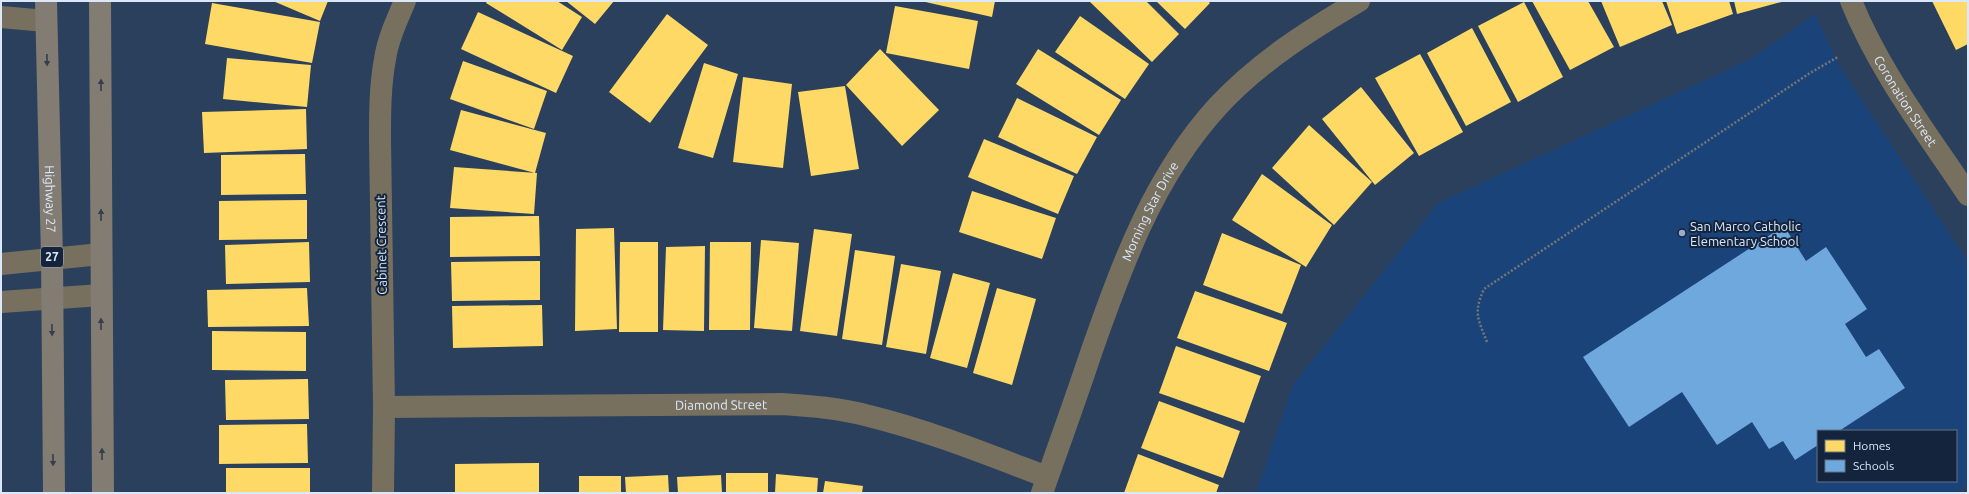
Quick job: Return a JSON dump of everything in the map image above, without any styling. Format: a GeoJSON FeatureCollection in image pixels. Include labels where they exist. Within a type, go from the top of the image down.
{"type":"FeatureCollection","features":[{"type":"Feature","properties":{"kind":"main road"},"geometry":{"type":"LineString","coordinates":[[100,1],[103,493]]}},
{"type":"Feature","properties":{"kind":"main road","name":"Highway 27"},"geometry":{"type":"LineString","coordinates":[[46,11],[52,258],[54,493]]}},
{"type":"Feature","properties":{"kind":"street","name":"Cabinet Crescent"},"geometry":{"type":"LineString","coordinates":[[383,493],[384,408],[380,139],[381,97],[385,58],[395,25],[405,1]]}},
{"type":"Feature","properties":{"kind":"street","name":"Morning Star Drive"},"geometry":{"type":"LineString","coordinates":[[1044,485],[1130,246],[1154,196],[1178,157],[1219,106],[1249,76],[1297,39],[1359,1]]}},
{"type":"Feature","properties":{"kind":"street","name":"Coronation Street"},"geometry":{"type":"LineString","coordinates":[[1852,1],[1863,30],[1968,195]]}},
{"type":"Feature","properties":{"kind":"street"},"geometry":{"type":"LineString","coordinates":[[1,17],[46,11]]}},
{"type":"Feature","properties":{"kind":"street"},"geometry":{"type":"LineString","coordinates":[[1,264],[101,254]]}},
{"type":"Feature","properties":{"kind":"street"},"geometry":{"type":"LineString","coordinates":[[1,302],[101,295]]}},
{"type":"Feature","properties":{"kind":"street","name":"Diamond Street"},"geometry":{"type":"LineString","coordinates":[[384,408],[782,404],[823,407],[869,415],[940,437],[1044,485]]}},
{"type":"Feature","properties":{"kind":"path"},"geometry":{"type":"LineString","coordinates":[[1487,342],[1477,318],[1478,301],[1484,289],[1784,90],[1838,57]]}},
{"type":"Feature","properties":{"kind":"shaded area","name":"San Marco Catholic Elementary School"},"geometry":{"type":"Polygon","coordinates":[[[1815,14],[1839,65],[1968,262],[1968,484],[1955,493],[1256,493],[1293,385],[1438,203],[1751,59],[1815,14]]]}},
{"type":"Feature","properties":{"kind":"building: Homes"},"geometry":{"type":"Polygon","coordinates":[[[273,1],[328,1],[320,21],[273,1]]]}},
{"type":"Feature","properties":{"kind":"building: Homes"},"geometry":{"type":"Polygon","coordinates":[[[487,1],[557,1],[582,17],[562,50],[486,3],[487,1]]]}},
{"type":"Feature","properties":{"kind":"building: Homes"},"geometry":{"type":"Polygon","coordinates":[[[566,1],[614,1],[595,24],[566,1]]]}},
{"type":"Feature","properties":{"kind":"building: Homes"},"geometry":{"type":"Polygon","coordinates":[[[921,1],[995,1],[992,17],[921,1]]]}},
{"type":"Feature","properties":{"kind":"building: Homes"},"geometry":{"type":"Polygon","coordinates":[[[1089,1],[1146,1],[1179,34],[1152,62],[1089,1]]]}},
{"type":"Feature","properties":{"kind":"building: Homes"},"geometry":{"type":"Polygon","coordinates":[[[1156,1],[1208,1],[1210,3],[1185,29],[1156,1]]]}},
{"type":"Feature","properties":{"kind":"building: Homes"},"geometry":{"type":"Polygon","coordinates":[[[1532,1],[1588,1],[1614,47],[1570,70],[1532,1]]]}},
{"type":"Feature","properties":{"kind":"building: Homes"},"geometry":{"type":"Polygon","coordinates":[[[1601,1],[1662,1],[1672,25],[1620,47],[1601,1]]]}},
{"type":"Feature","properties":{"kind":"building: Homes"},"geometry":{"type":"Polygon","coordinates":[[[1666,1],[1729,1],[1733,14],[1677,34],[1666,1]]]}},
{"type":"Feature","properties":{"kind":"building: Homes"},"geometry":{"type":"Polygon","coordinates":[[[1734,1],[1785,1],[1737,14],[1734,1]]]}},
{"type":"Feature","properties":{"kind":"building: Homes"},"geometry":{"type":"Polygon","coordinates":[[[1932,1],[1968,1],[1968,44],[1956,50],[1932,1]]]}},
{"type":"Feature","properties":{"kind":"building: Homes"},"geometry":{"type":"Polygon","coordinates":[[[1524,2],[1563,77],[1518,102],[1478,26],[1524,2]]]}},
{"type":"Feature","properties":{"kind":"building: Homes"},"geometry":{"type":"Polygon","coordinates":[[[212,3],[320,22],[312,63],[205,44],[212,3]]]}},
{"type":"Feature","properties":{"kind":"building: Homes"},"geometry":{"type":"Polygon","coordinates":[[[895,6],[978,21],[969,69],[886,53],[895,6]]]}},
{"type":"Feature","properties":{"kind":"building: Homes"},"geometry":{"type":"Polygon","coordinates":[[[478,12],[573,56],[556,93],[461,49],[478,12]]]}},
{"type":"Feature","properties":{"kind":"building: Homes"},"geometry":{"type":"Polygon","coordinates":[[[667,14],[708,45],[650,123],[609,92],[667,14]]]}},
{"type":"Feature","properties":{"kind":"building: Homes"},"geometry":{"type":"Polygon","coordinates":[[[1080,16],[1149,64],[1125,99],[1055,52],[1080,16]]]}},
{"type":"Feature","properties":{"kind":"building: Homes"},"geometry":{"type":"Polygon","coordinates":[[[1472,28],[1511,102],[1466,126],[1427,53],[1472,28]]]}},
{"type":"Feature","properties":{"kind":"building: Homes"},"geometry":{"type":"Polygon","coordinates":[[[880,49],[939,110],[902,146],[846,85],[880,49]]]}},
{"type":"Feature","properties":{"kind":"building: Homes"},"geometry":{"type":"Polygon","coordinates":[[[1038,49],[1121,100],[1099,135],[1016,84],[1038,49]]]}},
{"type":"Feature","properties":{"kind":"building: Homes"},"geometry":{"type":"Polygon","coordinates":[[[1420,54],[1463,132],[1419,156],[1375,78],[1420,54]]]}},
{"type":"Feature","properties":{"kind":"building: Homes"},"geometry":{"type":"Polygon","coordinates":[[[227,58],[311,65],[307,107],[223,99],[227,58]]]}},
{"type":"Feature","properties":{"kind":"building: Homes"},"geometry":{"type":"Polygon","coordinates":[[[463,61],[547,91],[534,129],[450,99],[463,61]]]}},
{"type":"Feature","properties":{"kind":"building: Homes"},"geometry":{"type":"Polygon","coordinates":[[[704,63],[738,74],[713,158],[678,148],[704,63]]]}},
{"type":"Feature","properties":{"kind":"building: Homes"},"geometry":{"type":"Polygon","coordinates":[[[743,77],[792,84],[783,168],[733,162],[743,77]]]}},
{"type":"Feature","properties":{"kind":"building: Homes"},"geometry":{"type":"Polygon","coordinates":[[[845,86],[859,169],[811,176],[798,92],[845,86]]]}},
{"type":"Feature","properties":{"kind":"building: Homes"},"geometry":{"type":"Polygon","coordinates":[[[1361,87],[1414,153],[1375,185],[1322,119],[1361,87]]]}},
{"type":"Feature","properties":{"kind":"building: Homes"},"geometry":{"type":"Polygon","coordinates":[[[1017,98],[1097,137],[1077,174],[998,137],[1017,98]]]}},
{"type":"Feature","properties":{"kind":"building: Homes"},"geometry":{"type":"Polygon","coordinates":[[[306,109],[307,149],[204,153],[202,112],[306,109]]]}},
{"type":"Feature","properties":{"kind":"building: Homes"},"geometry":{"type":"Polygon","coordinates":[[[461,110],[546,133],[535,173],[450,150],[461,110]]]}},
{"type":"Feature","properties":{"kind":"building: Homes"},"geometry":{"type":"Polygon","coordinates":[[[1309,125],[1372,182],[1334,225],[1272,168],[1309,125]]]}},
{"type":"Feature","properties":{"kind":"building: Homes"},"geometry":{"type":"Polygon","coordinates":[[[984,139],[1074,176],[1058,214],[968,177],[984,139]]]}},
{"type":"Feature","properties":{"kind":"building: Homes"},"geometry":{"type":"Polygon","coordinates":[[[305,154],[306,194],[221,195],[221,155],[305,154]]]}},
{"type":"Feature","properties":{"kind":"building: Homes"},"geometry":{"type":"Polygon","coordinates":[[[454,167],[537,173],[534,214],[450,208],[454,167]]]}},
{"type":"Feature","properties":{"kind":"building: Homes"},"geometry":{"type":"Polygon","coordinates":[[[1262,174],[1332,225],[1306,267],[1232,220],[1262,174]]]}},
{"type":"Feature","properties":{"kind":"building: Homes"},"geometry":{"type":"Polygon","coordinates":[[[972,191],[1056,218],[1042,259],[959,232],[972,191]]]}},
{"type":"Feature","properties":{"kind":"building: Homes"},"geometry":{"type":"Polygon","coordinates":[[[307,200],[307,239],[219,240],[219,201],[307,200]]]}},
{"type":"Feature","properties":{"kind":"building: Homes"},"geometry":{"type":"Polygon","coordinates":[[[539,216],[540,256],[450,257],[450,217],[539,216]]]}},
{"type":"Feature","properties":{"kind":"building: Homes"},"geometry":{"type":"Polygon","coordinates":[[[614,228],[617,329],[575,331],[576,229],[614,228]]]}},
{"type":"Feature","properties":{"kind":"building: Homes"},"geometry":{"type":"Polygon","coordinates":[[[814,229],[852,234],[837,336],[800,331],[814,229]]]}},
{"type":"Feature","properties":{"kind":"building: Homes"},"geometry":{"type":"Polygon","coordinates":[[[1222,233],[1301,265],[1282,314],[1203,285],[1222,233]]]}},
{"type":"Feature","properties":{"kind":"building: Homes"},"geometry":{"type":"Polygon","coordinates":[[[761,240],[799,243],[792,331],[754,328],[761,240]]]}},
{"type":"Feature","properties":{"kind":"building: Homes"},"geometry":{"type":"Polygon","coordinates":[[[309,242],[310,282],[226,284],[225,245],[309,242]]]}},
{"type":"Feature","properties":{"kind":"building: Homes"},"geometry":{"type":"Polygon","coordinates":[[[620,242],[658,242],[658,332],[619,332],[620,242]]]}},
{"type":"Feature","properties":{"kind":"building: Homes"},"geometry":{"type":"Polygon","coordinates":[[[710,242],[751,242],[750,330],[709,330],[710,242]]]}},
{"type":"Feature","properties":{"kind":"building: Homes"},"geometry":{"type":"Polygon","coordinates":[[[705,246],[704,331],[663,330],[666,247],[705,246]]]}},
{"type":"Feature","properties":{"kind":"building: Homes"},"geometry":{"type":"Polygon","coordinates":[[[855,250],[895,256],[882,345],[842,339],[855,250]]]}},
{"type":"Feature","properties":{"kind":"building: Homes"},"geometry":{"type":"Polygon","coordinates":[[[540,261],[540,300],[452,301],[451,262],[540,261]]]}},
{"type":"Feature","properties":{"kind":"building: Homes"},"geometry":{"type":"Polygon","coordinates":[[[901,264],[941,271],[926,354],[886,347],[901,264]]]}},
{"type":"Feature","properties":{"kind":"building: Homes"},"geometry":{"type":"Polygon","coordinates":[[[953,273],[990,283],[967,368],[930,358],[953,273]]]}},
{"type":"Feature","properties":{"kind":"building: Homes"},"geometry":{"type":"Polygon","coordinates":[[[307,288],[309,326],[208,327],[207,290],[307,288]]]}},
{"type":"Feature","properties":{"kind":"building: Homes"},"geometry":{"type":"Polygon","coordinates":[[[997,288],[1036,299],[1012,385],[973,373],[997,288]]]}},
{"type":"Feature","properties":{"kind":"building: Homes"},"geometry":{"type":"Polygon","coordinates":[[[1195,291],[1287,323],[1269,371],[1177,338],[1195,291]]]}},
{"type":"Feature","properties":{"kind":"building: Homes"},"geometry":{"type":"Polygon","coordinates":[[[542,305],[543,346],[453,348],[452,306],[542,305]]]}},
{"type":"Feature","properties":{"kind":"building: Homes"},"geometry":{"type":"Polygon","coordinates":[[[212,331],[306,332],[306,371],[212,370],[212,331]]]}},
{"type":"Feature","properties":{"kind":"building: Homes"},"geometry":{"type":"Polygon","coordinates":[[[1176,346],[1261,376],[1244,423],[1159,393],[1176,346]]]}},
{"type":"Feature","properties":{"kind":"building: Homes"},"geometry":{"type":"Polygon","coordinates":[[[308,379],[309,419],[226,420],[225,380],[308,379]]]}},
{"type":"Feature","properties":{"kind":"building: Homes"},"geometry":{"type":"Polygon","coordinates":[[[1159,401],[1240,431],[1223,478],[1141,448],[1159,401]]]}},
{"type":"Feature","properties":{"kind":"building: Homes"},"geometry":{"type":"Polygon","coordinates":[[[307,424],[308,463],[219,464],[219,425],[307,424]]]}},
{"type":"Feature","properties":{"kind":"building: Homes"},"geometry":{"type":"Polygon","coordinates":[[[1138,454],[1219,485],[1216,493],[1124,493],[1138,454]]]}},
{"type":"Feature","properties":{"kind":"building: Homes"},"geometry":{"type":"Polygon","coordinates":[[[539,463],[539,493],[455,493],[455,464],[539,463]]]}},
{"type":"Feature","properties":{"kind":"building: Homes"},"geometry":{"type":"Polygon","coordinates":[[[226,468],[310,468],[310,493],[226,493],[226,468]]]}},
{"type":"Feature","properties":{"kind":"building: Homes"},"geometry":{"type":"Polygon","coordinates":[[[726,473],[768,473],[768,493],[726,493],[726,473]]]}},
{"type":"Feature","properties":{"kind":"building: Homes"},"geometry":{"type":"Polygon","coordinates":[[[776,474],[818,478],[817,493],[775,493],[776,474]]]}},
{"type":"Feature","properties":{"kind":"building: Homes"},"geometry":{"type":"Polygon","coordinates":[[[668,475],[669,493],[626,493],[625,477],[668,475]]]}},
{"type":"Feature","properties":{"kind":"building: Homes"},"geometry":{"type":"Polygon","coordinates":[[[721,475],[722,493],[678,493],[677,477],[721,475]]]}},
{"type":"Feature","properties":{"kind":"building: Homes"},"geometry":{"type":"Polygon","coordinates":[[[579,476],[621,476],[621,493],[579,493],[579,476]]]}},
{"type":"Feature","properties":{"kind":"building: Homes"},"geometry":{"type":"Polygon","coordinates":[[[825,481],[863,486],[862,493],[823,493],[825,481]]]}},
{"type":"Feature","properties":{"kind":"building: Schools"},"geometry":{"type":"Polygon","coordinates":[[[1784,226],[1806,261],[1826,247],[1867,309],[1845,324],[1866,357],[1879,349],[1905,388],[1841,430],[1817,430],[1817,446],[1795,460],[1783,441],[1769,449],[1752,422],[1717,445],[1682,392],[1629,427],[1583,357],[1784,226]]]}},
{"type":"Feature","properties":{"kind":"place","name":"San Marco Catholic Elementary School"},"geometry":{"type":"Point","coordinates":[1682,233]}}]}
